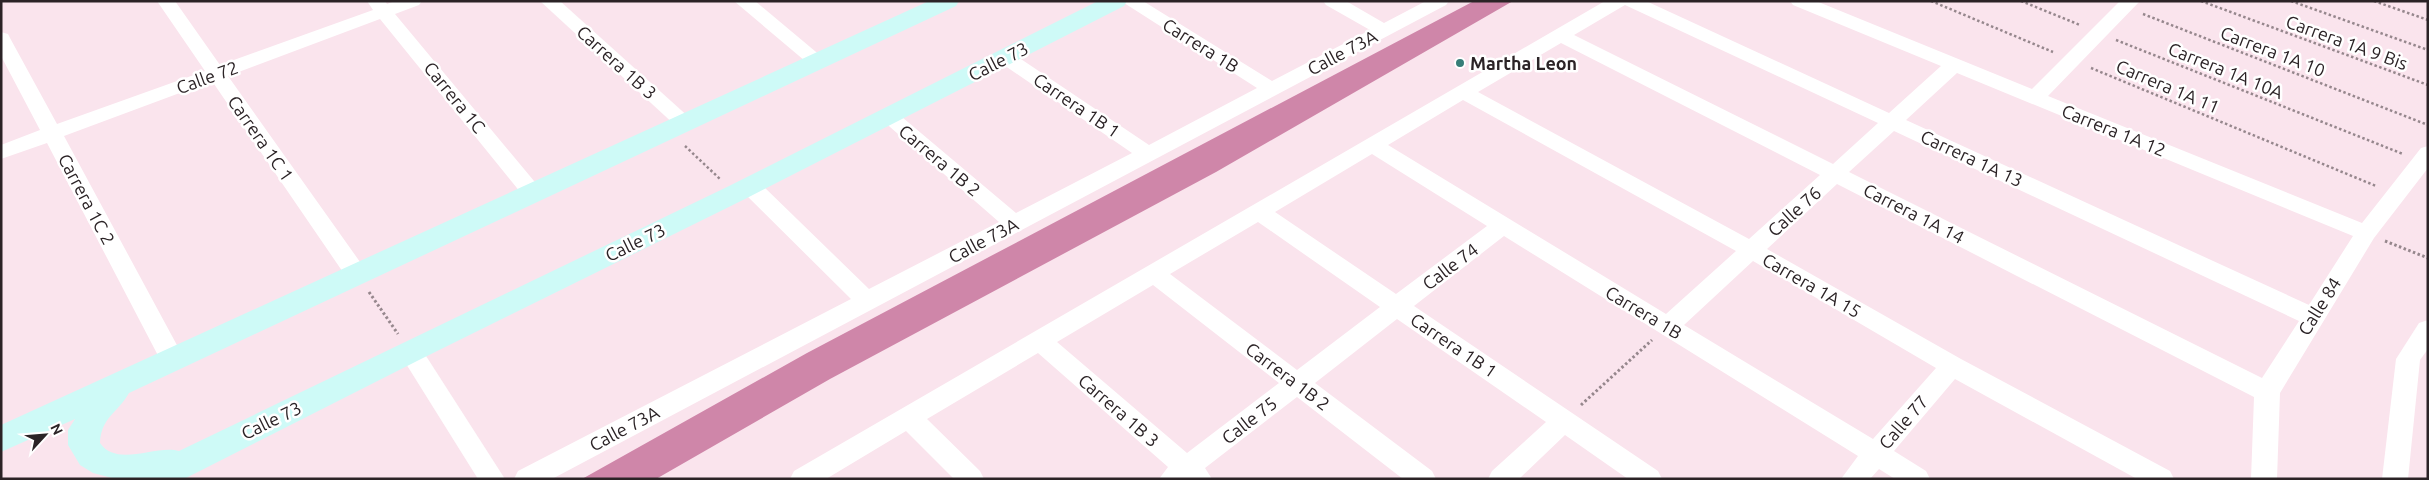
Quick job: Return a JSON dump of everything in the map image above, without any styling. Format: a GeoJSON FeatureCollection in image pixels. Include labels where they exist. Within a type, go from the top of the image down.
{"type":"FeatureCollection","features":[{"type":"Feature","properties":{"kind":"main road","name":"Calle 73"},"geometry":{"type":"LineString","coordinates":[[153,479],[410,351],[743,190],[1116,1]]}},
{"type":"Feature","properties":{"kind":"main road"},"geometry":{"type":"LineString","coordinates":[[1,439],[818,62],[936,3]]}},
{"type":"Feature","properties":{"kind":"main road"},"geometry":{"type":"LineString","coordinates":[[161,366],[119,387],[97,409],[85,432],[84,442],[86,451],[91,459],[100,465],[125,470],[141,469],[197,456]]}},
{"type":"Feature","properties":{"kind":"street","name":"Carrera 1C 1"},"geometry":{"type":"LineString","coordinates":[[166,1],[215,74],[357,275]]}},
{"type":"Feature","properties":{"kind":"street","name":"Calle 72"},"geometry":{"type":"LineString","coordinates":[[1,152],[215,74],[380,6],[413,1]]}},
{"type":"Feature","properties":{"kind":"street","name":"Carrera 1B 3"},"geometry":{"type":"LineString","coordinates":[[549,1],[676,127]]}},
{"type":"Feature","properties":{"kind":"street"},"geometry":{"type":"LineString","coordinates":[[742,1],[818,62]]}},
{"type":"Feature","properties":{"kind":"street","name":"Carrera 1B"},"geometry":{"type":"LineString","coordinates":[[1130,1],[1272,89]]}},
{"type":"Feature","properties":{"kind":"street"},"geometry":{"type":"LineString","coordinates":[[1332,1],[1384,30]]}},
{"type":"Feature","properties":{"kind":"street","name":"Calle 73A"},"geometry":{"type":"LineString","coordinates":[[527,479],[1440,1]]}},
{"type":"Feature","properties":{"kind":"street"},"geometry":{"type":"LineString","coordinates":[[804,479],[1618,1]]}},
{"type":"Feature","properties":{"kind":"street","name":"Carrera 1A 13"},"geometry":{"type":"LineString","coordinates":[[1631,1],[2312,317]]}},
{"type":"Feature","properties":{"kind":"street","name":"Carrera 1A 12"},"geometry":{"type":"LineString","coordinates":[[1799,1],[2366,233]]}},
{"type":"Feature","properties":{"kind":"street"},"geometry":{"type":"LineString","coordinates":[[2035,98],[2128,4]]}},
{"type":"Feature","properties":{"kind":"street","name":"Carrera 1C"},"geometry":{"type":"LineString","coordinates":[[380,6],[533,193]]}},
{"type":"Feature","properties":{"kind":"street","name":"Carrera 1A 14"},"geometry":{"type":"LineString","coordinates":[[1560,35],[2267,392]]}},
{"type":"Feature","properties":{"kind":"street","name":"Carrera 1C 2"},"geometry":{"type":"LineString","coordinates":[[1,38],[51,134],[161,366]]}},
{"type":"Feature","properties":{"kind":"street","name":"Carrera 1B 1"},"geometry":{"type":"LineString","coordinates":[[1005,57],[1148,154]]}},
{"type":"Feature","properties":{"kind":"street","name":"Calle 76"},"geometry":{"type":"LineString","coordinates":[[1668,326],[1954,64]]}},
{"type":"Feature","properties":{"kind":"street","name":"Carrera 1A 15"},"geometry":{"type":"LineString","coordinates":[[1463,92],[1751,250],[1952,366],[2161,479]]}},
{"type":"Feature","properties":{"kind":"street","name":"Carrera 1B 2"},"geometry":{"type":"LineString","coordinates":[[889,116],[1015,224]]}},
{"type":"Feature","properties":{"kind":"street","name":"Carrera 1B"},"geometry":{"type":"LineString","coordinates":[[1372,145],[1917,479]]}},
{"type":"Feature","properties":{"kind":"street","name":"Calle 84"},"geometry":{"type":"LineString","coordinates":[[2264,479],[2267,392],[2366,233],[2424,157]]}},
{"type":"Feature","properties":{"kind":"street"},"geometry":{"type":"LineString","coordinates":[[743,190],[867,301]]}},
{"type":"Feature","properties":{"kind":"street","name":"Carrera 1B 1"},"geometry":{"type":"LineString","coordinates":[[1259,212],[1649,479]]}},
{"type":"Feature","properties":{"kind":"street","name":"Calle 74"},"geometry":{"type":"LineString","coordinates":[[1397,306],[1502,226]]}},
{"type":"Feature","properties":{"kind":"street","name":"Carrera 1B 2"},"geometry":{"type":"LineString","coordinates":[[1154,274],[1423,479]]}},
{"type":"Feature","properties":{"kind":"street","name":"Calle 75"},"geometry":{"type":"LineString","coordinates":[[1185,475],[1297,383],[1397,306]]}},
{"type":"Feature","properties":{"kind":"street"},"geometry":{"type":"LineString","coordinates":[[2395,479],[2408,359],[2428,329]]}},
{"type":"Feature","properties":{"kind":"street","name":"Carrera 1B 3"},"geometry":{"type":"LineString","coordinates":[[1039,340],[1185,475]]}},
{"type":"Feature","properties":{"kind":"street"},"geometry":{"type":"LineString","coordinates":[[410,351],[492,479]]}},
{"type":"Feature","properties":{"kind":"street","name":"Calle 77"},"geometry":{"type":"LineString","coordinates":[[1854,479],[1952,366]]}},
{"type":"Feature","properties":{"kind":"street"},"geometry":{"type":"LineString","coordinates":[[908,417],[971,479]]}},
{"type":"Feature","properties":{"kind":"street"},"geometry":{"type":"LineString","coordinates":[[1501,479],[1564,421]]}},
{"type":"Feature","properties":{"kind":"path","name":"Carrera 1A 11"},"geometry":{"type":"LineString","coordinates":[[1931,1],[2396,194]]}},
{"type":"Feature","properties":{"kind":"path","name":"Carrera 1A 10A"},"geometry":{"type":"LineString","coordinates":[[2021,1],[2424,157]]}},
{"type":"Feature","properties":{"kind":"path","name":"Carrera 1A 9 Bis"},"geometry":{"type":"LineString","coordinates":[[2201,1],[2428,85]]}},
{"type":"Feature","properties":{"kind":"path"},"geometry":{"type":"LineString","coordinates":[[2291,1],[2428,50]]}},
{"type":"Feature","properties":{"kind":"path"},"geometry":{"type":"LineString","coordinates":[[2374,1],[2428,20]]}},
{"type":"Feature","properties":{"kind":"path","name":"Carrera 1A 10"},"geometry":{"type":"LineString","coordinates":[[2128,4],[2428,125]]}},
{"type":"Feature","properties":{"kind":"path"},"geometry":{"type":"LineString","coordinates":[[676,127],[743,190]]}},
{"type":"Feature","properties":{"kind":"path"},"geometry":{"type":"LineString","coordinates":[[2366,233],[2428,258]]}},
{"type":"Feature","properties":{"kind":"path"},"geometry":{"type":"LineString","coordinates":[[357,275],[410,351]]}},
{"type":"Feature","properties":{"kind":"path"},"geometry":{"type":"LineString","coordinates":[[1564,421],[1668,326]]}},
{"type":"Feature","properties":{"kind":"shaded area"},"geometry":{"type":"Polygon","coordinates":[[[1474,1],[1513,1],[1216,172],[830,379],[656,479],[582,479],[807,353],[1474,1]]]}},
{"type":"Feature","properties":{"kind":"place","name":"Martha Leon"},"geometry":{"type":"Point","coordinates":[1460,63]}}]}
